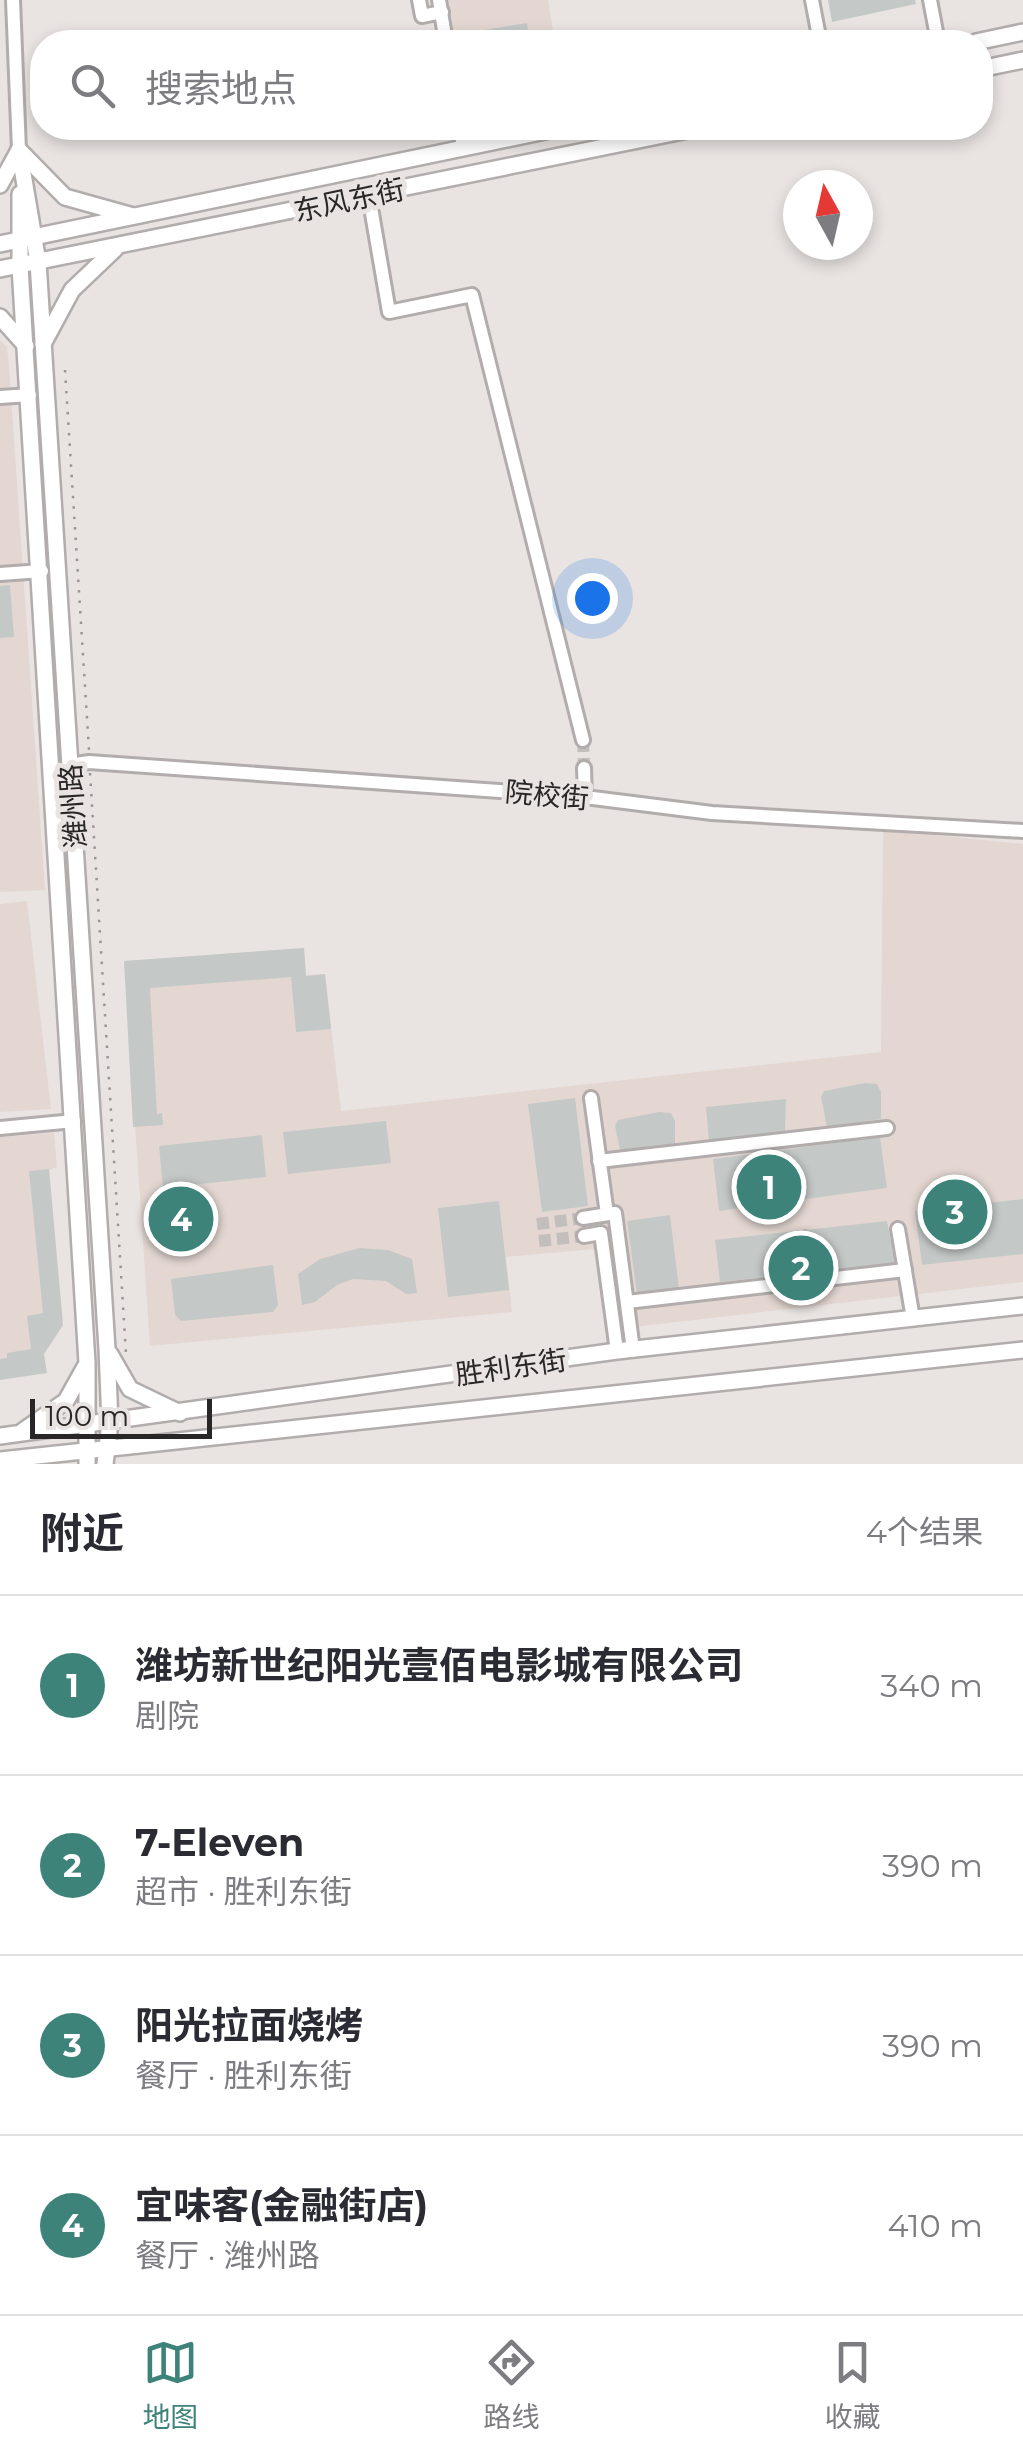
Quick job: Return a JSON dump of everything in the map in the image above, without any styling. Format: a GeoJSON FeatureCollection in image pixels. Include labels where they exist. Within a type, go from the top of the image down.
{"type":"FeatureCollection","features":[{"type":"Feature","properties":{"kind":"main road"},"geometry":{"type":"LineString","coordinates":[[993,38],[1023,32]]}},
{"type":"Feature","properties":{"kind":"main road"},"geometry":{"type":"LineString","coordinates":[[993,66],[1023,60]]}},
{"type":"Feature","properties":{"kind":"main road","name":"东风东街"},"geometry":{"type":"LineString","coordinates":[[0,244],[499,140]]}},
{"type":"Feature","properties":{"kind":"main road","name":"东风东街"},"geometry":{"type":"LineString","coordinates":[[0,270],[640,140]]}},
{"type":"Feature","properties":{"kind":"main road"},"geometry":{"type":"LineString","coordinates":[[0,185],[19,150],[65,197],[134,216]]}},
{"type":"Feature","properties":{"kind":"main road","name":"潍州路"},"geometry":{"type":"LineString","coordinates":[[19,150],[26,240],[20,267],[34,345],[70,765],[108,1349],[110,1423],[106,1456]]}},
{"type":"Feature","properties":{"kind":"main road","name":"潍州路"},"geometry":{"type":"LineString","coordinates":[[26,240],[38,262],[30,395],[87,1363],[87,1457]]}},
{"type":"Feature","properties":{"kind":"main road"},"geometry":{"type":"LineString","coordinates":[[0,318],[34,345],[72,290],[115,248]]}},
{"type":"Feature","properties":{"kind":"main road","name":"胜利东街"},"geometry":{"type":"LineString","coordinates":[[0,1436],[625,1351],[1023,1306]]}},
{"type":"Feature","properties":{"kind":"main road"},"geometry":{"type":"LineString","coordinates":[[108,1349],[130,1390],[180,1413]]}},
{"type":"Feature","properties":{"kind":"main road","name":"胜利东街"},"geometry":{"type":"LineString","coordinates":[[0,1460],[106,1456],[1023,1350]]}},
{"type":"Feature","properties":{"kind":"main road"},"geometry":{"type":"LineString","coordinates":[[19,1434],[66,1401],[87,1363]]}},
{"type":"Feature","properties":{"kind":"street","name":"潍州路"},"geometry":{"type":"LineString","coordinates":[[13,0],[19,150]]}},
{"type":"Feature","properties":{"kind":"street"},"geometry":{"type":"LineString","coordinates":[[420,0],[422,16],[440,6]]}},
{"type":"Feature","properties":{"kind":"street"},"geometry":{"type":"LineString","coordinates":[[812,0],[818,30]]}},
{"type":"Feature","properties":{"kind":"street"},"geometry":{"type":"LineString","coordinates":[[930,0],[936,30]]}},
{"type":"Feature","properties":{"kind":"street"},"geometry":{"type":"LineString","coordinates":[[463,140],[464,147]]}},
{"type":"Feature","properties":{"kind":"street"},"geometry":{"type":"LineString","coordinates":[[369,196],[389,312],[472,295],[584,740]]}},
{"type":"Feature","properties":{"kind":"street"},"geometry":{"type":"LineString","coordinates":[[0,398],[30,395]]}},
{"type":"Feature","properties":{"kind":"street"},"geometry":{"type":"LineString","coordinates":[[0,574],[42,572]]}},
{"type":"Feature","properties":{"kind":"street","name":"院校街"},"geometry":{"type":"LineString","coordinates":[[70,765],[89,762],[585,797],[712,813],[1023,831]]}},
{"type":"Feature","properties":{"kind":"street"},"geometry":{"type":"LineString","coordinates":[[584,768],[585,797]]}},
{"type":"Feature","properties":{"kind":"street"},"geometry":{"type":"LineString","coordinates":[[590,1098],[607,1214]]}},
{"type":"Feature","properties":{"kind":"street"},"geometry":{"type":"LineString","coordinates":[[0,1128],[74,1122]]}},
{"type":"Feature","properties":{"kind":"street"},"geometry":{"type":"LineString","coordinates":[[600,1161],[887,1128]]}},
{"type":"Feature","properties":{"kind":"street"},"geometry":{"type":"LineString","coordinates":[[582,1218],[615,1214],[627,1302],[625,1351]]}},
{"type":"Feature","properties":{"kind":"street"},"geometry":{"type":"LineString","coordinates":[[898,1229],[913,1318]]}},
{"type":"Feature","properties":{"kind":"street"},"geometry":{"type":"LineString","coordinates":[[584,1236],[601,1233],[625,1351]]}},
{"type":"Feature","properties":{"kind":"street"},"geometry":{"type":"LineString","coordinates":[[627,1302],[905,1270]]}},
{"type":"Feature","properties":{"kind":"path"},"geometry":{"type":"LineString","coordinates":[[65,370],[126,1355]]}},
{"type":"Feature","properties":{"kind":"shaded area"},"geometry":{"type":"Polygon","coordinates":[[[444,0],[548,0],[553,30],[449,30],[444,0]]]}},
{"type":"Feature","properties":{"kind":"shaded area"},"geometry":{"type":"Polygon","coordinates":[[[0,340],[7,347],[9,367],[45,890],[0,892],[0,340]]]}},
{"type":"Feature","properties":{"kind":"shaded area"},"geometry":{"type":"Polygon","coordinates":[[[883,830],[1023,844],[1023,1282],[607,1330],[595,1249],[506,1257],[512,1312],[150,1346],[124,961],[304,948],[306,975],[325,974],[341,1111],[881,1052],[883,830]]]}},
{"type":"Feature","properties":{"kind":"shaded area"},"geometry":{"type":"Polygon","coordinates":[[[27,901],[51,1109],[0,1112],[0,904],[27,901]]]}},
{"type":"Feature","properties":{"kind":"shaded area"},"geometry":{"type":"Polygon","coordinates":[[[54,1133],[57,1167],[49,1170],[63,1325],[44,1354],[0,1380],[0,1137],[54,1133]]]}},
{"type":"Feature","properties":{"kind":"building"},"geometry":{"type":"Polygon","coordinates":[[[828,0],[915,0],[916,4],[832,22],[828,0]]]}},
{"type":"Feature","properties":{"kind":"building"},"geometry":{"type":"Polygon","coordinates":[[[527,23],[528,30],[484,30],[527,23]]]}},
{"type":"Feature","properties":{"kind":"building"},"geometry":{"type":"Polygon","coordinates":[[[10,585],[14,637],[0,638],[0,586],[10,585]]]}},
{"type":"Feature","properties":{"kind":"building"},"geometry":{"type":"Polygon","coordinates":[[[304,948],[306,976],[325,974],[331,1029],[296,1032],[291,977],[150,988],[157,1114],[162,1113],[163,1125],[133,1127],[124,961],[304,948]]]}},
{"type":"Feature","properties":{"kind":"building"},"geometry":{"type":"Polygon","coordinates":[[[877,1084],[881,1092],[881,1119],[827,1127],[821,1097],[824,1091],[877,1084]]]}},
{"type":"Feature","properties":{"kind":"building"},"geometry":{"type":"Polygon","coordinates":[[[575,1098],[588,1206],[542,1212],[528,1104],[575,1098]]]}},
{"type":"Feature","properties":{"kind":"building"},"geometry":{"type":"Polygon","coordinates":[[[786,1099],[785,1134],[709,1142],[706,1107],[786,1099]]]}},
{"type":"Feature","properties":{"kind":"building"},"geometry":{"type":"Polygon","coordinates":[[[671,1113],[675,1121],[675,1148],[621,1155],[615,1126],[618,1120],[671,1113]]]}},
{"type":"Feature","properties":{"kind":"building"},"geometry":{"type":"Polygon","coordinates":[[[386,1121],[391,1163],[288,1174],[283,1132],[386,1121]]]}},
{"type":"Feature","properties":{"kind":"building"},"geometry":{"type":"Polygon","coordinates":[[[262,1135],[266,1177],[163,1188],[159,1146],[262,1135]]]}},
{"type":"Feature","properties":{"kind":"building"},"geometry":{"type":"Polygon","coordinates":[[[880,1137],[887,1188],[719,1211],[713,1159],[880,1137]]]}},
{"type":"Feature","properties":{"kind":"building"},"geometry":{"type":"Polygon","coordinates":[[[49,1169],[63,1325],[44,1354],[47,1373],[0,1380],[0,1359],[7,1358],[7,1353],[31,1349],[27,1316],[43,1313],[29,1171],[49,1169]]]}},
{"type":"Feature","properties":{"kind":"building"},"geometry":{"type":"Polygon","coordinates":[[[1023,1199],[1023,1254],[922,1265],[915,1211],[1023,1199]]]}},
{"type":"Feature","properties":{"kind":"building"},"geometry":{"type":"Polygon","coordinates":[[[499,1201],[509,1290],[448,1297],[438,1208],[499,1201]]]}},
{"type":"Feature","properties":{"kind":"building"},"geometry":{"type":"Polygon","coordinates":[[[670,1215],[679,1289],[637,1294],[627,1221],[670,1215]]]}},
{"type":"Feature","properties":{"kind":"building"},"geometry":{"type":"Polygon","coordinates":[[[887,1221],[895,1263],[720,1282],[715,1240],[887,1221]]]}},
{"type":"Feature","properties":{"kind":"building"},"geometry":{"type":"Polygon","coordinates":[[[359,1248],[388,1250],[412,1259],[417,1293],[406,1294],[386,1281],[353,1279],[337,1285],[315,1302],[302,1305],[298,1274],[320,1259],[359,1248]]]}},
{"type":"Feature","properties":{"kind":"building"},"geometry":{"type":"Polygon","coordinates":[[[273,1265],[278,1305],[273,1312],[181,1321],[175,1315],[171,1279],[273,1265]]]}},
{"type":"Feature","properties":{"kind":"tunnel"},"geometry":{"type":"LineString","coordinates":[[583,740],[584,768]]}},
{"type":"Feature","properties":{"kind":"tunnel"},"geometry":{"type":"LineString","coordinates":[[537,1224],[583,1218]]}},
{"type":"Feature","properties":{"kind":"tunnel"},"geometry":{"type":"LineString","coordinates":[[801,1230],[809,1281]]}},
{"type":"Feature","properties":{"kind":"tunnel"},"geometry":{"type":"LineString","coordinates":[[539,1241],[584,1236]]}},
{"type":"Feature","properties":{"kind":"place","name":"潍坊新世纪阳光壹佰电影城有限公司"},"geometry":{"type":"Point","coordinates":[769,1187]}},
{"type":"Feature","properties":{"kind":"place","name":"阳光拉面烧烤"},"geometry":{"type":"Point","coordinates":[955,1212]}},
{"type":"Feature","properties":{"kind":"place","name":"宜味客(金融街店)"},"geometry":{"type":"Point","coordinates":[181,1219]}},
{"type":"Feature","properties":{"kind":"place","name":"7-Eleven"},"geometry":{"type":"Point","coordinates":[801,1268]}}]}
